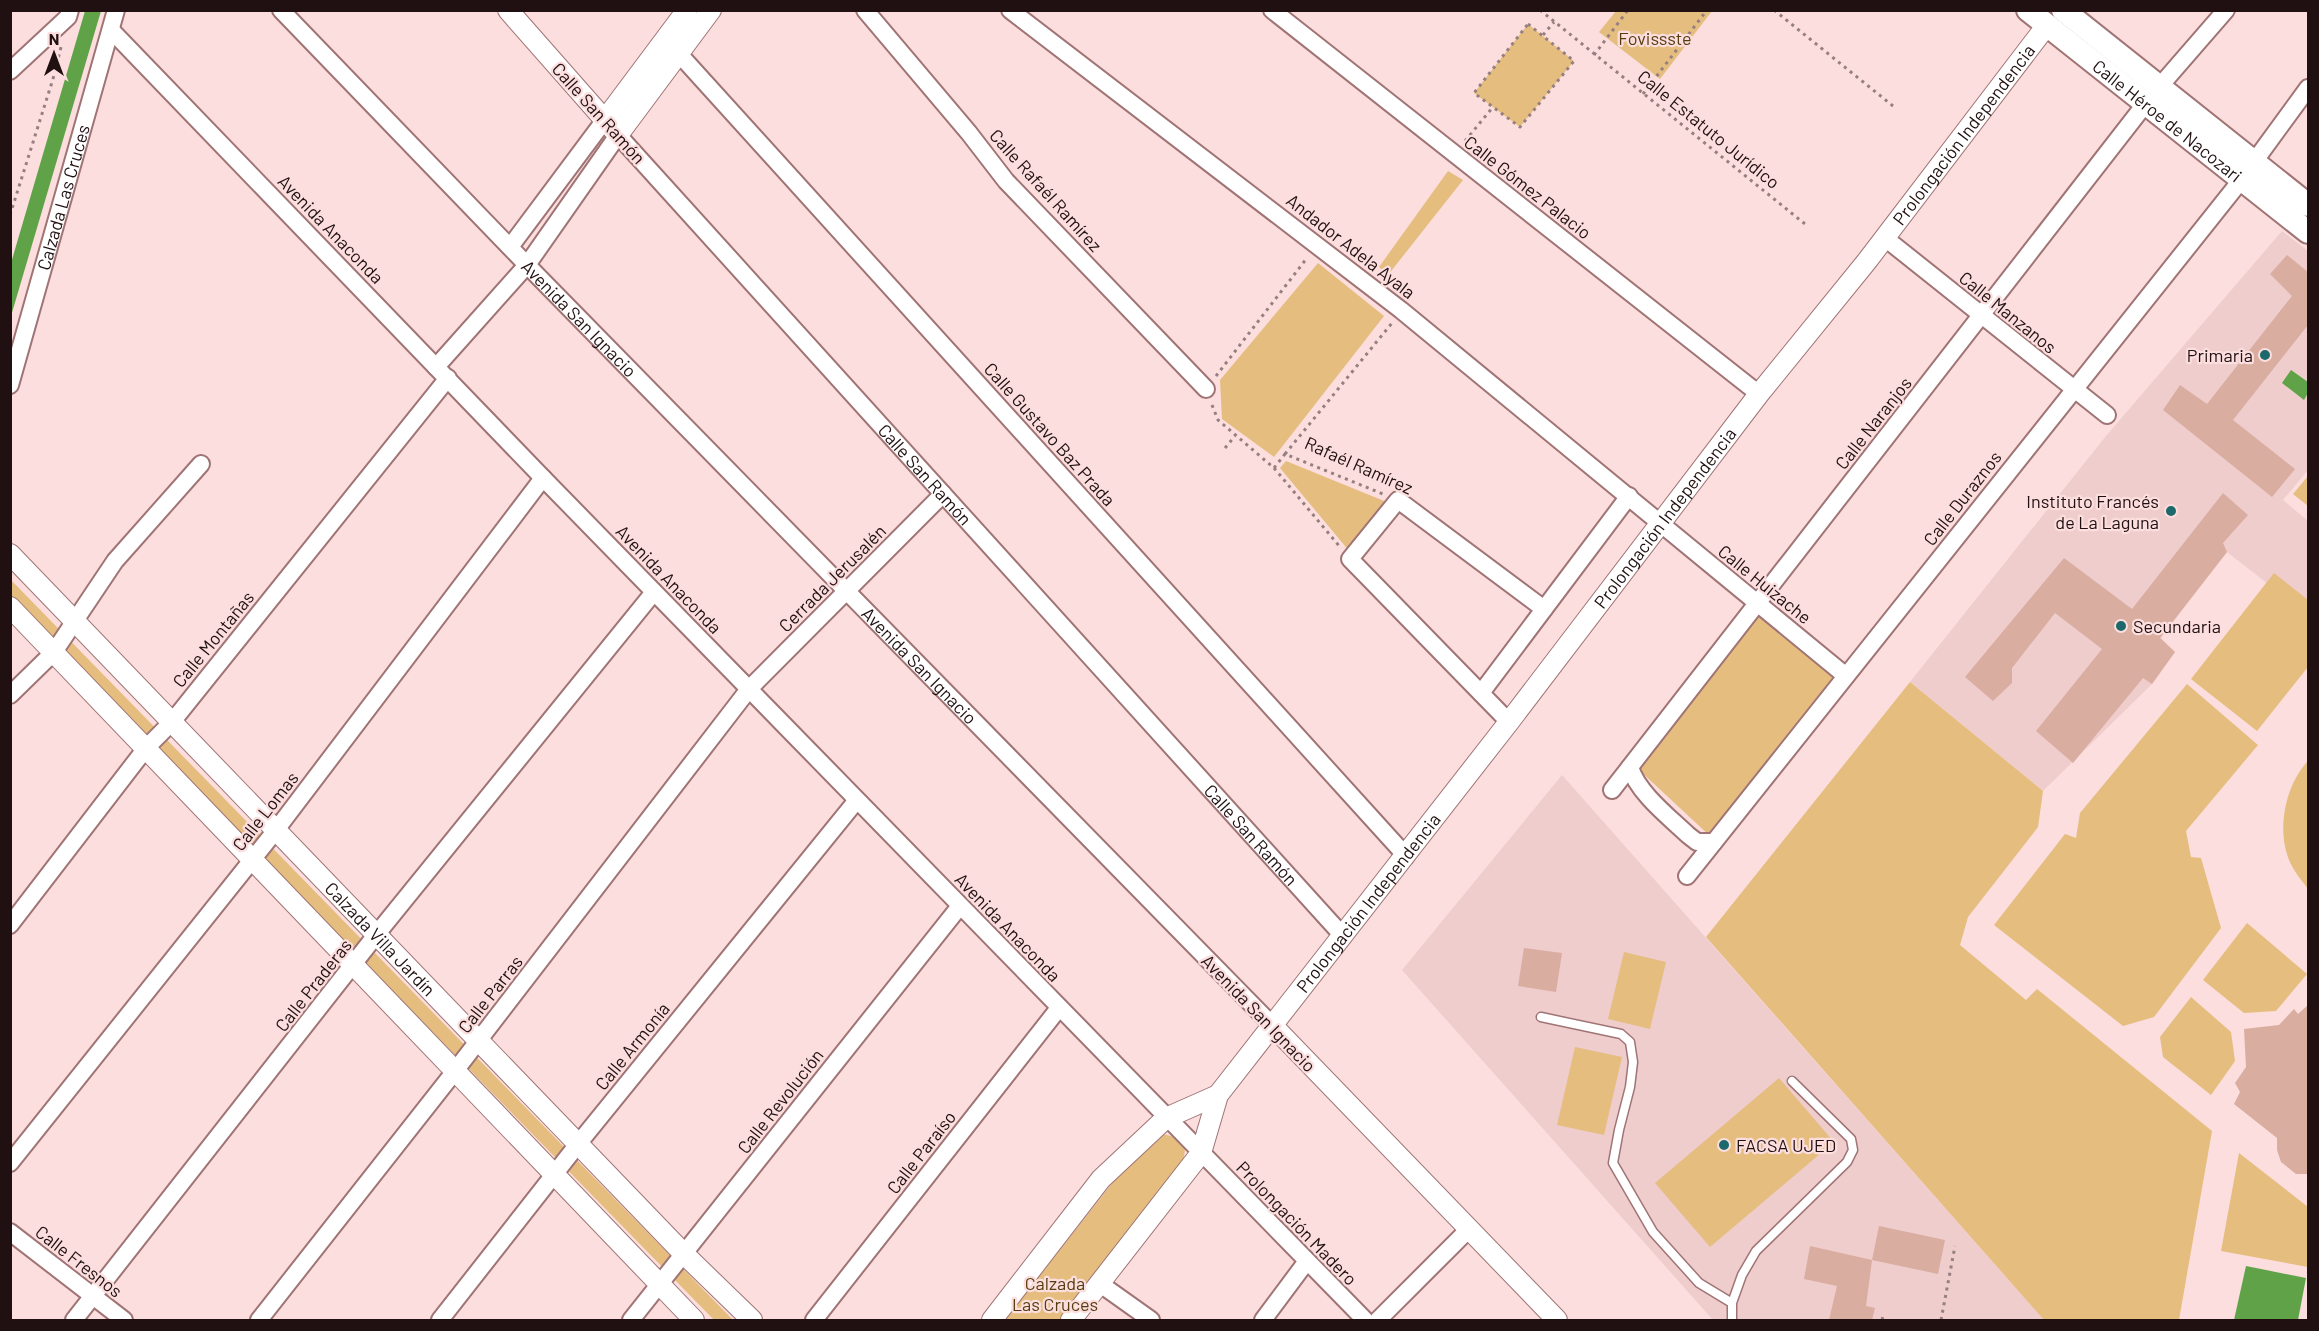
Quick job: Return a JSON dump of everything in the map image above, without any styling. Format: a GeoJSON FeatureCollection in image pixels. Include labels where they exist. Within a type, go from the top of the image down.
{"type":"FeatureCollection","features":[{"type":"Feature","properties":{"kind":"main road","name":"Calle Héroe de Nacozari"},"geometry":{"type":"LineString","coordinates":[[2028,10],[2056,15],[2248,170],[2308,232]]}},
{"type":"Feature","properties":{"kind":"main road","name":"Calle Héroe de Nacozari"},"geometry":{"type":"LineString","coordinates":[[2248,170],[2308,205]]}},
{"type":"Feature","properties":{"kind":"street","name":"Calzada Las Cruces"},"geometry":{"type":"LineString","coordinates":[[10,385],[116,10]]}},
{"type":"Feature","properties":{"kind":"street","name":"Avenida San Ignacio"},"geometry":{"type":"LineString","coordinates":[[281,10],[1557,1320]]}},
{"type":"Feature","properties":{"kind":"street","name":"Calle San Ramón"},"geometry":{"type":"LineString","coordinates":[[508,10],[611,128],[1343,936]]}},
{"type":"Feature","properties":{"kind":"street"},"geometry":{"type":"LineString","coordinates":[[671,46],[687,10]]}},
{"type":"Feature","properties":{"kind":"street"},"geometry":{"type":"LineString","coordinates":[[510,247],[611,128],[671,46],[711,10]]}},
{"type":"Feature","properties":{"kind":"street","name":"Calle Rafaél Ramírez"},"geometry":{"type":"LineString","coordinates":[[865,10],[969,133],[1006,181],[1206,389]]}},
{"type":"Feature","properties":{"kind":"street","name":"Andador Adela Ayala"},"geometry":{"type":"LineString","coordinates":[[1010,10],[1401,310],[1659,522]]}},
{"type":"Feature","properties":{"kind":"street","name":"Calle Gómez Palacio"},"geometry":{"type":"LineString","coordinates":[[1272,10],[1759,394]]}},
{"type":"Feature","properties":{"kind":"street","name":"Calle Naranjos"},"geometry":{"type":"LineString","coordinates":[[1612,790],[2153,95],[2226,10]]}},
{"type":"Feature","properties":{"kind":"street"},"geometry":{"type":"LineString","coordinates":[[10,72],[69,14]]}},
{"type":"Feature","properties":{"kind":"street","name":"Prolongación Independencia"},"geometry":{"type":"LineString","coordinates":[[1272,1025],[1406,856],[1659,522],[1884,238],[2056,15]]}},
{"type":"Feature","properties":{"kind":"street","name":"Avenida Anaconda"},"geometry":{"type":"LineString","coordinates":[[111,30],[543,478],[1201,1153]]}},
{"type":"Feature","properties":{"kind":"street","name":"Calle Gustavo Baz Prada"},"geometry":{"type":"LineString","coordinates":[[671,46],[1406,856]]}},
{"type":"Feature","properties":{"kind":"street","name":"Calle Duraznos"},"geometry":{"type":"LineString","coordinates":[[1686,876],[2248,170],[2308,88]]}},
{"type":"Feature","properties":{"kind":"street","name":"Calle Montañas"},"geometry":{"type":"LineString","coordinates":[[10,925],[146,748],[172,722],[528,265],[611,128]]}},
{"type":"Feature","properties":{"kind":"street","name":"Calle Manzanos"},"geometry":{"type":"LineString","coordinates":[[1884,238],[2107,415]]}},
{"type":"Feature","properties":{"kind":"street"},"geometry":{"type":"LineString","coordinates":[[10,695],[54,652],[115,561],[201,464]]}},
{"type":"Feature","properties":{"kind":"street","name":"Calle Lomas"},"geometry":{"type":"LineString","coordinates":[[10,1163],[276,830],[543,478]]}},
{"type":"Feature","properties":{"kind":"street","name":"Cerrada Jerusalén"},"geometry":{"type":"LineString","coordinates":[[749,689],[943,494]]}},
{"type":"Feature","properties":{"kind":"street"},"geometry":{"type":"LineString","coordinates":[[1481,693],[1629,496]]}},
{"type":"Feature","properties":{"kind":"street"},"geometry":{"type":"LineString","coordinates":[[1398,501],[1350,559],[1509,722]]}},
{"type":"Feature","properties":{"kind":"street","name":"Rafaél Ramírez"},"geometry":{"type":"LineString","coordinates":[[1398,501],[1544,609]]}},
{"type":"Feature","properties":{"kind":"street","name":"Calle Huizache"},"geometry":{"type":"LineString","coordinates":[[1659,522],[1846,676]]}},
{"type":"Feature","properties":{"kind":"street","name":"Calzada Villa Jardín"},"geometry":{"type":"LineString","coordinates":[[10,554],[684,1254],[752,1320]]}},
{"type":"Feature","properties":{"kind":"street","name":"Calle Praderas"},"geometry":{"type":"LineString","coordinates":[[74,1320],[376,934],[654,592]]}},
{"type":"Feature","properties":{"kind":"street","name":"Calzada Villa Jardín"},"geometry":{"type":"LineString","coordinates":[[10,607],[694,1320]]}},
{"type":"Feature","properties":{"kind":"street","name":"Calle Parras"},"geometry":{"type":"LineString","coordinates":[[259,1320],[455,1071],[749,689]]}},
{"type":"Feature","properties":{"kind":"street"},"geometry":{"type":"LineString","coordinates":[[1630,767],[1639,787],[1688,836],[1697,842],[1714,842]]}},
{"type":"Feature","properties":{"kind":"street","name":"Calle Armonía"},"geometry":{"type":"LineString","coordinates":[[440,1320],[578,1144],[857,800]]}},
{"type":"Feature","properties":{"kind":"street","name":"Calle Revolución"},"geometry":{"type":"LineString","coordinates":[[631,1320],[960,906]]}},
{"type":"Feature","properties":{"kind":"street","name":"Calle Paraíso"},"geometry":{"type":"LineString","coordinates":[[814,1320],[1059,1008]]}},
{"type":"Feature","properties":{"kind":"street"},"geometry":{"type":"LineString","coordinates":[[1071,1320],[1201,1153],[1218,1095],[1272,1025]]}},
{"type":"Feature","properties":{"kind":"street"},"geometry":{"type":"LineString","coordinates":[[992,1320],[1101,1179],[1166,1118],[1218,1095]]}},
{"type":"Feature","properties":{"kind":"street","name":"Prolongación Madero"},"geometry":{"type":"LineString","coordinates":[[1201,1153],[1365,1320]]}},
{"type":"Feature","properties":{"kind":"street"},"geometry":{"type":"LineString","coordinates":[[1378,1320],[1469,1229]]}},
{"type":"Feature","properties":{"kind":"street","name":"Calle Fresnos"},"geometry":{"type":"LineString","coordinates":[[10,1232],[124,1320]]}},
{"type":"Feature","properties":{"kind":"street"},"geometry":{"type":"LineString","coordinates":[[1263,1320],[1307,1261]]}},
{"type":"Feature","properties":{"kind":"street"},"geometry":{"type":"LineString","coordinates":[[1099,1284],[1151,1320]]}},
{"type":"Feature","properties":{"kind":"lane"},"geometry":{"type":"LineString","coordinates":[[1541,1017],[1621,1034],[1629,1042],[1633,1062],[1630,1087],[1613,1163],[1653,1232],[1699,1284],[1732,1303]]}},
{"type":"Feature","properties":{"kind":"lane"},"geometry":{"type":"LineString","coordinates":[[1732,1320],[1732,1303],[1742,1275],[1756,1251],[1847,1162],[1853,1150],[1851,1139],[1792,1081]]}},
{"type":"Feature","properties":{"kind":"path","name":"Calle Estatuto Jurídico"},"geometry":{"type":"LineString","coordinates":[[1540,10],[1805,224]]}},
{"type":"Feature","properties":{"kind":"path"},"geometry":{"type":"LineString","coordinates":[[1594,55],[1628,10]]}},
{"type":"Feature","properties":{"kind":"path"},"geometry":{"type":"LineString","coordinates":[[1643,94],[1707,10]]}},
{"type":"Feature","properties":{"kind":"path"},"geometry":{"type":"LineString","coordinates":[[1774,10],[1893,106]]}},
{"type":"Feature","properties":{"kind":"path"},"geometry":{"type":"LineString","coordinates":[[10,215],[53,79],[69,14]]}},
{"type":"Feature","properties":{"kind":"path"},"geometry":{"type":"LineString","coordinates":[[1543,35],[1554,22]]}},
{"type":"Feature","properties":{"kind":"path"},"geometry":{"type":"LineString","coordinates":[[1528,24],[1574,60],[1520,127],[1493,107],[1474,93],[1528,24]]}},
{"type":"Feature","properties":{"kind":"path"},"geometry":{"type":"LineString","coordinates":[[1454,153],[1493,107]]}},
{"type":"Feature","properties":{"kind":"path"},"geometry":{"type":"LineString","coordinates":[[1317,244],[1206,389],[1218,420],[1274,468],[1350,559]]}},
{"type":"Feature","properties":{"kind":"path"},"geometry":{"type":"LineString","coordinates":[[1286,454],[1401,310]]}},
{"type":"Feature","properties":{"kind":"path"},"geometry":{"type":"LineString","coordinates":[[1225,448],[1235,436]]}},
{"type":"Feature","properties":{"kind":"path","name":"Rafaél Ramírez"},"geometry":{"type":"LineString","coordinates":[[1274,468],[1286,454],[1398,501]]}},
{"type":"Feature","properties":{"kind":"path"},"geometry":{"type":"LineString","coordinates":[[1941,1320],[1955,1246]]}},
{"type":"Feature","properties":{"kind":"shaded area"},"geometry":{"type":"Polygon","coordinates":[[[85,11],[101,11],[11,316],[11,263],[85,11]]]}},
{"type":"Feature","properties":{"kind":"shaded area","name":"Instituto Francés de La Laguna"},"geometry":{"type":"Polygon","coordinates":[[[2282,231],[2308,251],[2308,470],[2283,500],[2308,521],[2308,615],[2227,552],[2161,638],[2175,652],[2152,684],[2043,791],[1910,682],[2106,436],[2282,231]]]}},
{"type":"Feature","properties":{"kind":"shaded area"},"geometry":{"type":"Polygon","coordinates":[[[2291,370],[2308,382],[2308,393],[2304,400],[2282,383],[2291,370]]]}},
{"type":"Feature","properties":{"kind":"shaded area","name":"FACSA UJED"},"geometry":{"type":"Polygon","coordinates":[[[1562,775],[2044,1320],[1713,1320],[1402,970],[1562,775]]]}},
{"type":"Feature","properties":{"kind":"shaded area"},"geometry":{"type":"Polygon","coordinates":[[[2246,1266],[2306,1278],[2298,1320],[2234,1320],[2246,1266]]]}},
{"type":"Feature","properties":{"kind":"green space","name":"Fovissste"},"geometry":{"type":"Polygon","coordinates":[[[1616,11],[1712,11],[1660,79],[1599,32],[1616,11]]]}},
{"type":"Feature","properties":{"kind":"green space"},"geometry":{"type":"Polygon","coordinates":[[[1528,24],[1574,61],[1520,127],[1474,93],[1528,24]]]}},
{"type":"Feature","properties":{"kind":"green space"},"geometry":{"type":"Polygon","coordinates":[[[1448,171],[1463,180],[1388,275],[1379,267],[1448,171]]]}},
{"type":"Feature","properties":{"kind":"green space"},"geometry":{"type":"Polygon","coordinates":[[[1318,263],[1384,316],[1274,457],[1222,419],[1220,380],[1318,263]]]}},
{"type":"Feature","properties":{"kind":"green space"},"geometry":{"type":"Polygon","coordinates":[[[1286,461],[1389,503],[1350,552],[1280,468],[1286,461]]]}},
{"type":"Feature","properties":{"kind":"green space"},"geometry":{"type":"Polygon","coordinates":[[[2308,476],[2308,506],[2293,494],[2308,476]]]}},
{"type":"Feature","properties":{"kind":"green space"},"geometry":{"type":"Polygon","coordinates":[[[2274,573],[2308,600],[2308,667],[2257,731],[2191,679],[2274,573]]]}},
{"type":"Feature","properties":{"kind":"green space"},"geometry":{"type":"Polygon","coordinates":[[[10,579],[733,1320],[714,1320],[11,600],[10,579]]]}},
{"type":"Feature","properties":{"kind":"green space"},"geometry":{"type":"Polygon","coordinates":[[[1765,608],[1842,671],[1710,836],[1638,769],[1765,608]]]}},
{"type":"Feature","properties":{"kind":"green space"},"geometry":{"type":"Polygon","coordinates":[[[1910,682],[2043,791],[2038,827],[1968,917],[1960,945],[2026,1000],[2037,989],[2212,1131],[2179,1320],[2044,1320],[1706,937],[1910,682]]]}},
{"type":"Feature","properties":{"kind":"green space"},"geometry":{"type":"Polygon","coordinates":[[[2187,684],[2258,745],[2186,831],[2191,857],[2201,858],[2221,928],[2154,1017],[2123,1026],[1994,925],[2065,834],[2076,838],[2080,813],[2187,684]]]}},
{"type":"Feature","properties":{"kind":"green space"},"geometry":{"type":"Polygon","coordinates":[[[2308,761],[2308,889],[2287,854],[2283,826],[2288,797],[2293,784],[2308,761]]]}},
{"type":"Feature","properties":{"kind":"green space"},"geometry":{"type":"Polygon","coordinates":[[[2247,923],[2307,974],[2276,1011],[2244,1013],[2203,980],[2247,923]]]}},
{"type":"Feature","properties":{"kind":"green space"},"geometry":{"type":"Polygon","coordinates":[[[1624,952],[1666,962],[1650,1029],[1608,1019],[1624,952]]]}},
{"type":"Feature","properties":{"kind":"green space"},"geometry":{"type":"Polygon","coordinates":[[[2191,997],[2231,1032],[2235,1061],[2211,1095],[2163,1057],[2160,1037],[2191,997]]]}},
{"type":"Feature","properties":{"kind":"green space"},"geometry":{"type":"Polygon","coordinates":[[[1575,1047],[1622,1057],[1604,1135],[1557,1125],[1575,1047]]]}},
{"type":"Feature","properties":{"kind":"green space"},"geometry":{"type":"Polygon","coordinates":[[[1779,1078],[1834,1142],[1710,1247],[1655,1183],[1779,1078]]]}},
{"type":"Feature","properties":{"kind":"green space","name":"Calzada Las Cruces"},"geometry":{"type":"Polygon","coordinates":[[[1163,1134],[1182,1139],[1185,1149],[1183,1164],[1063,1320],[1005,1320],[1135,1154],[1163,1134]]]}},
{"type":"Feature","properties":{"kind":"green space"},"geometry":{"type":"Polygon","coordinates":[[[2239,1153],[2308,1207],[2308,1267],[2221,1251],[2239,1153]]]}},
{"type":"Feature","properties":{"kind":"building","name":"Primaria"},"geometry":{"type":"Polygon","coordinates":[[[2287,255],[2308,272],[2308,325],[2233,420],[2295,469],[2272,497],[2163,410],[2180,385],[2207,404],[2292,296],[2270,274],[2287,255]]]}},
{"type":"Feature","properties":{"kind":"building","name":"Secundaria"},"geometry":{"type":"Polygon","coordinates":[[[2223,493],[2248,515],[2223,543],[2227,552],[2160,638],[2175,652],[2152,684],[2143,678],[2073,763],[2036,731],[2102,649],[2055,613],[2012,668],[2012,683],[1993,701],[1965,677],[2064,558],[2132,609],[2223,493]]]}},
{"type":"Feature","properties":{"kind":"building"},"geometry":{"type":"Polygon","coordinates":[[[1524,948],[1562,953],[1556,992],[1518,986],[1524,948]]]}},
{"type":"Feature","properties":{"kind":"building"},"geometry":{"type":"Polygon","coordinates":[[[2308,1005],[2308,1174],[2296,1174],[2281,1162],[2277,1150],[2277,1138],[2234,1104],[2240,1092],[2235,1083],[2246,1067],[2244,1029],[2279,1025],[2294,1009],[2298,1014],[2308,1005]]]}},
{"type":"Feature","properties":{"kind":"building"},"geometry":{"type":"Polygon","coordinates":[[[1879,1226],[1945,1240],[1938,1274],[1872,1260],[1879,1226]]]}},
{"type":"Feature","properties":{"kind":"building"},"geometry":{"type":"Polygon","coordinates":[[[1810,1246],[1872,1260],[1866,1306],[1875,1308],[1872,1320],[1829,1320],[1837,1286],[1804,1279],[1810,1246]]]}},
{"type":"Feature","properties":{"kind":"place","name":"Primaria"},"geometry":{"type":"Point","coordinates":[2265,355]}},
{"type":"Feature","properties":{"kind":"place","name":"Instituto Francés de La Laguna"},"geometry":{"type":"Point","coordinates":[2171,511]}},
{"type":"Feature","properties":{"kind":"place","name":"Secundaria"},"geometry":{"type":"Point","coordinates":[2121,626]}},
{"type":"Feature","properties":{"kind":"place","name":"FACSA UJED"},"geometry":{"type":"Point","coordinates":[1724,1145]}}]}
